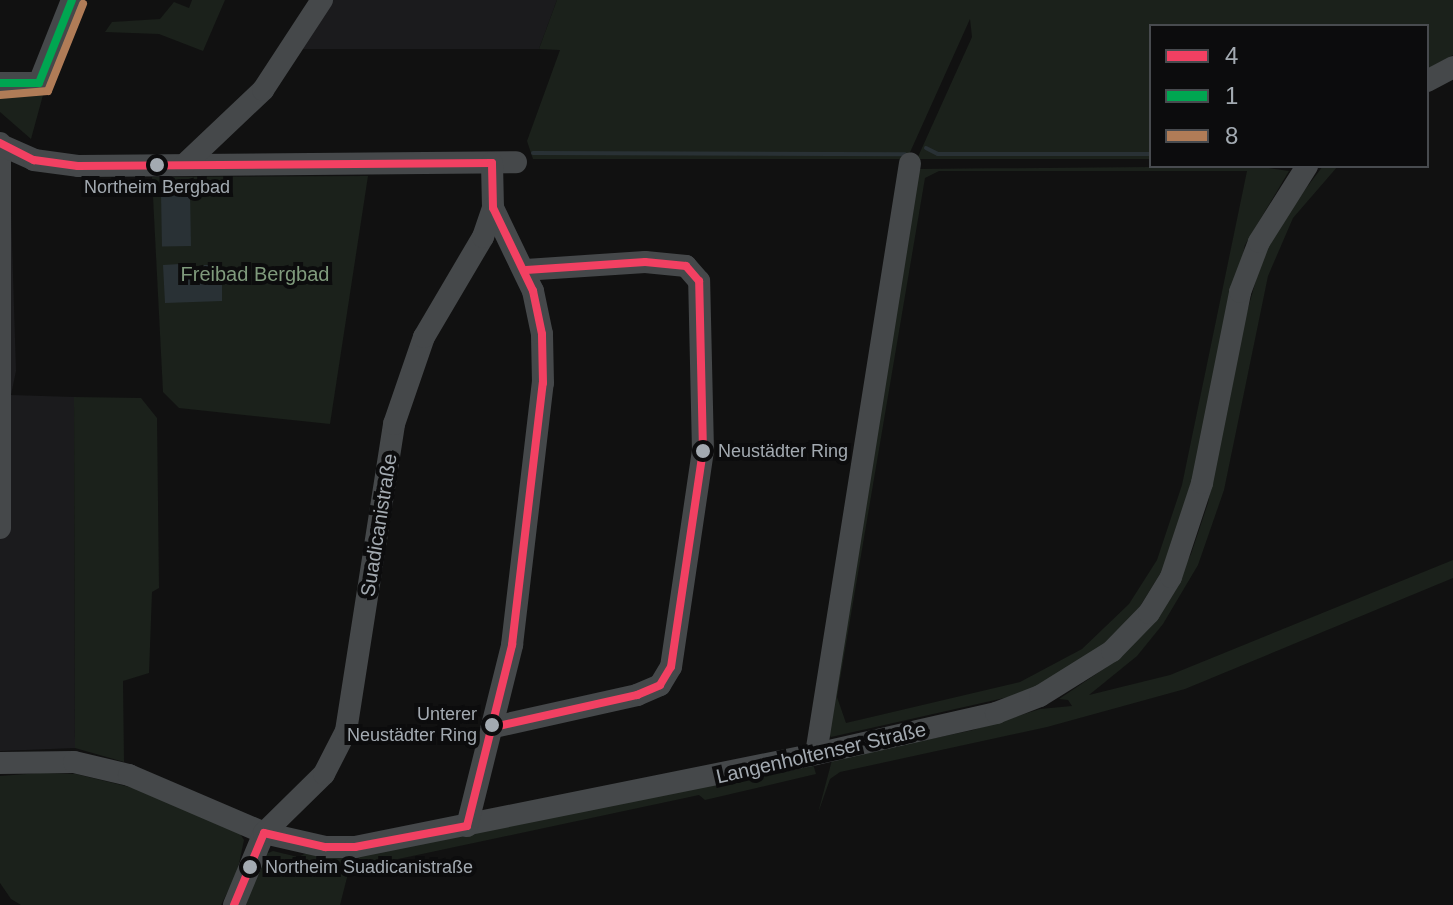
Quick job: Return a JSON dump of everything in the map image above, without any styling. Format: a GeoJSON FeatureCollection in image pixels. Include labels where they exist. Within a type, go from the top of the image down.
{"type":"FeatureCollection","features":[{"type":"Feature","properties":{"kind":"street"},"geometry":{"type":"LineString","coordinates":[[0,83],[39,83],[72,0]]}},
{"type":"Feature","properties":{"kind":"street"},"geometry":{"type":"LineString","coordinates":[[185,164],[263,90],[322,0]]}},
{"type":"Feature","properties":{"kind":"street"},"geometry":{"type":"LineString","coordinates":[[1429,80],[1453,67]]}},
{"type":"Feature","properties":{"kind":"street"},"geometry":{"type":"LineString","coordinates":[[0,528],[1,144],[34,160],[62,165],[516,162]]}},
{"type":"Feature","properties":{"kind":"street"},"geometry":{"type":"LineString","coordinates":[[467,826],[512,645],[543,383],[542,334],[526,270],[493,208],[492,163]]}},
{"type":"Feature","properties":{"kind":"street"},"geometry":{"type":"LineString","coordinates":[[816,754],[910,163]]}},
{"type":"Feature","properties":{"kind":"street","name":"Langenholtenser Straße"},"geometry":{"type":"LineString","coordinates":[[0,763],[74,762],[129,775],[264,833],[325,847],[355,847],[816,754],[1020,705],[1090,667],[1142,621],[1171,577],[1190,529],[1248,267],[1276,209],[1306,168]]}},
{"type":"Feature","properties":{"kind":"street","name":"Suadicanistraße"},"geometry":{"type":"LineString","coordinates":[[264,833],[324,774],[346,731],[394,424],[424,337],[483,237],[493,208]]}},
{"type":"Feature","properties":{"kind":"street"},"geometry":{"type":"LineString","coordinates":[[494,727],[637,695],[660,685],[671,667],[703,451],[699,281],[686,266],[657,262],[526,270]]}},
{"type":"Feature","properties":{"kind":"street"},"geometry":{"type":"LineString","coordinates":[[234,905],[264,833]]}},
{"type":"Feature","properties":{"kind":"shaded area"},"geometry":{"type":"Polygon","coordinates":[[[331,0],[557,0],[539,49],[300,49],[331,0]]]}},
{"type":"Feature","properties":{"kind":"shaded area"},"geometry":{"type":"Polygon","coordinates":[[[0,160],[10,178],[16,371],[11,395],[74,397],[75,748],[0,751],[0,160]]]}},
{"type":"Feature","properties":{"kind":"shaded area"},"geometry":{"type":"Polygon","coordinates":[[[190,191],[191,246],[162,246],[161,192],[190,191]]]}},
{"type":"Feature","properties":{"kind":"shaded area"},"geometry":{"type":"Polygon","coordinates":[[[180,264],[191,275],[202,274],[204,265],[222,265],[222,301],[165,303],[163,265],[180,264]]]}},
{"type":"Feature","properties":{"kind":"green space"},"geometry":{"type":"Polygon","coordinates":[[[192,0],[225,0],[203,51],[159,34],[105,32],[112,22],[160,19],[174,2],[189,8],[192,0]]]}},
{"type":"Feature","properties":{"kind":"green space"},"geometry":{"type":"Polygon","coordinates":[[[557,0],[1453,0],[1453,55],[1429,68],[1429,24],[1149,24],[1149,159],[917,159],[972,37],[970,19],[907,159],[533,159],[527,141],[560,50],[539,49],[557,0]]]}},
{"type":"Feature","properties":{"kind":"green space"},"geometry":{"type":"Polygon","coordinates":[[[0,94],[43,95],[31,139],[0,112],[0,94]]]}},
{"type":"Feature","properties":{"kind":"green space"},"geometry":{"type":"Polygon","coordinates":[[[1149,167],[1269,168],[1289,171],[1245,245],[1197,463],[1166,564],[1139,608],[1110,642],[1058,677],[1013,696],[831,737],[825,731],[918,169],[1149,167]],[[939,171],[925,178],[837,697],[846,723],[1020,682],[1082,649],[1129,604],[1157,560],[1182,485],[1247,171],[939,171]]]}},
{"type":"Feature","properties":{"kind":"green space"},"geometry":{"type":"Polygon","coordinates":[[[1321,168],[1336,168],[1293,218],[1268,276],[1224,490],[1198,565],[1163,624],[1137,656],[1089,695],[1170,675],[1453,560],[1453,578],[1185,689],[1047,727],[840,772],[830,779],[818,813],[832,760],[973,730],[1040,709],[1072,706],[1068,700],[1059,699],[1120,658],[1156,618],[1191,554],[1208,503],[1243,326],[1262,259],[1278,225],[1321,168]]]}},
{"type":"Feature","properties":{"kind":"green space","name":"Freibad Bergbad"},"geometry":{"type":"Polygon","coordinates":[[[368,176],[330,424],[179,408],[163,392],[152,177],[368,176]]]}},
{"type":"Feature","properties":{"kind":"green space"},"geometry":{"type":"Polygon","coordinates":[[[74,397],[141,398],[157,418],[159,588],[152,592],[149,673],[123,681],[124,762],[75,748],[74,397]]]}},
{"type":"Feature","properties":{"kind":"green space"},"geometry":{"type":"Polygon","coordinates":[[[813,764],[816,774],[705,800],[699,795],[356,868],[360,854],[813,764]]]}},
{"type":"Feature","properties":{"kind":"green space"},"geometry":{"type":"Polygon","coordinates":[[[76,774],[142,790],[239,832],[244,840],[237,873],[221,905],[21,905],[11,899],[0,883],[0,776],[76,774]]]}},
{"type":"Feature","properties":{"kind":"green space"},"geometry":{"type":"Polygon","coordinates":[[[273,851],[298,857],[309,852],[353,854],[340,905],[242,905],[263,855],[273,851]]]}},
{"type":"Feature","properties":{"kind":"waterway"},"geometry":{"type":"LineString","coordinates":[[926,148],[938,154],[1149,154]]}},
{"type":"Feature","properties":{"kind":"waterway"},"geometry":{"type":"LineString","coordinates":[[533,153],[905,154]]}},
{"type":"Feature","properties":{"kind":"transit line","name":"1"},"geometry":{"type":"LineString","coordinates":[[0,83],[39,83],[72,0]]}},
{"type":"Feature","properties":{"kind":"transit line","name":"8"},"geometry":{"type":"LineString","coordinates":[[0,95],[48,91],[83,4]]}},
{"type":"Feature","properties":{"kind":"transit line","name":"4"},"geometry":{"type":"LineString","coordinates":[[0,143],[34,160],[78,166],[492,163]]}},
{"type":"Feature","properties":{"kind":"transit line","name":"4"},"geometry":{"type":"LineString","coordinates":[[467,826],[512,645],[543,383],[542,334],[533,291],[493,208],[492,163]]}},
{"type":"Feature","properties":{"kind":"transit line","name":"4"},"geometry":{"type":"LineString","coordinates":[[494,727],[637,695],[660,685],[671,667],[703,451],[699,281],[686,266],[645,262],[526,270]]}},
{"type":"Feature","properties":{"kind":"transit line","name":"4"},"geometry":{"type":"LineString","coordinates":[[264,833],[325,847],[355,847],[467,826]]}},
{"type":"Feature","properties":{"kind":"transit line","name":"4"},"geometry":{"type":"LineString","coordinates":[[234,905],[264,833]]}},
{"type":"Feature","properties":{"kind":"place","name":"Northeim Bergbad"},"geometry":{"type":"Point","coordinates":[157,165]}},
{"type":"Feature","properties":{"kind":"place","name":"Neustädter Ring"},"geometry":{"type":"Point","coordinates":[703,451]}},
{"type":"Feature","properties":{"kind":"place","name":"Unterer Neustädter Ring"},"geometry":{"type":"Point","coordinates":[492,725]}},
{"type":"Feature","properties":{"kind":"place","name":"Northeim Suadicanistraße"},"geometry":{"type":"Point","coordinates":[250,867]}}]}
